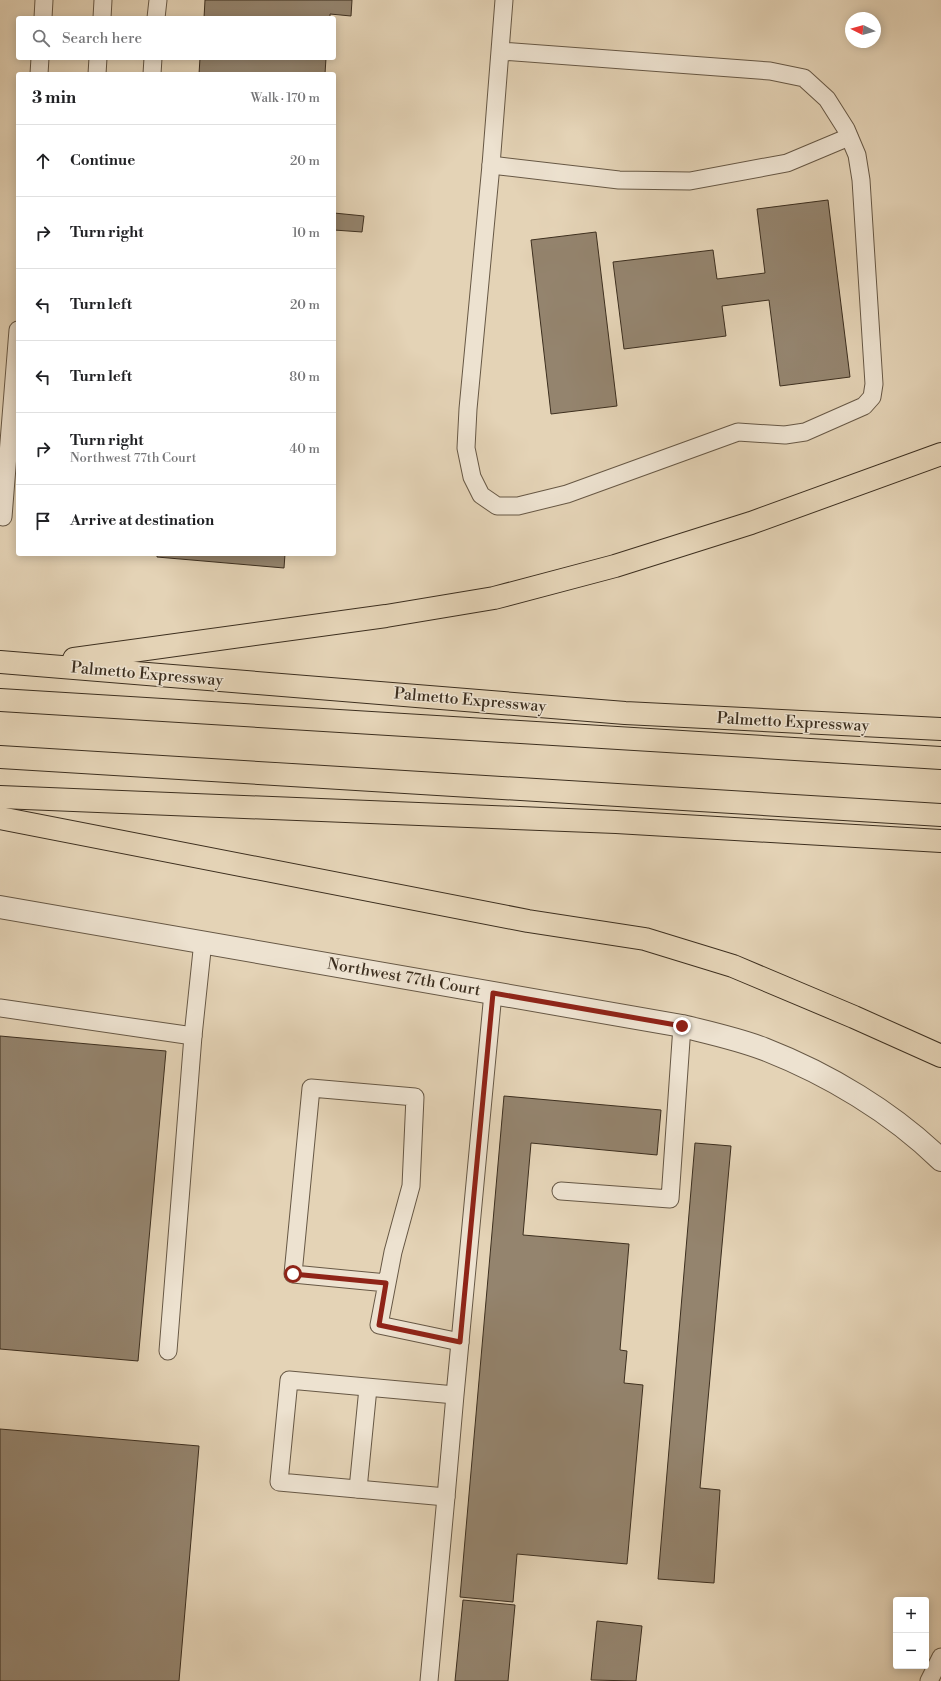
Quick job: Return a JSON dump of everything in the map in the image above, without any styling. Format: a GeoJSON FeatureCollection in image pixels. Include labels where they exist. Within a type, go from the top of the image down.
{"type":"FeatureCollection","features":[{"type":"Feature","properties":{"kind":"highway"},"geometry":{"type":"LineString","coordinates":[[33,664],[386,616],[494,598],[615,566],[751,523],[941,454]]}},
{"type":"Feature","properties":{"kind":"highway","name":"Palmetto Expressway"},"geometry":{"type":"LineString","coordinates":[[0,662],[625,713],[941,729]]}},
{"type":"Feature","properties":{"kind":"highway"},"geometry":{"type":"LineString","coordinates":[[0,700],[941,758]]}},
{"type":"Feature","properties":{"kind":"highway"},"geometry":{"type":"LineString","coordinates":[[0,757],[941,815]]}},
{"type":"Feature","properties":{"kind":"highway"},"geometry":{"type":"LineString","coordinates":[[0,797],[608,822],[941,841]]}},
{"type":"Feature","properties":{"kind":"highway"},"geometry":{"type":"LineString","coordinates":[[0,818],[528,921],[645,939],[733,966],[854,1017],[941,1056]]}},
{"type":"Feature","properties":{"kind":"street","name":"Northwest 77th Court"},"geometry":{"type":"LineString","coordinates":[[0,907],[203,941],[682,1026],[734,1039],[764,1049],[824,1076],[881,1112],[941,1160]]}},
{"type":"Feature","properties":{"kind":"lane"},"geometry":{"type":"LineString","coordinates":[[43,16],[44,0]]}},
{"type":"Feature","properties":{"kind":"lane"},"geometry":{"type":"LineString","coordinates":[[102,16],[103,0]]}},
{"type":"Feature","properties":{"kind":"lane"},"geometry":{"type":"LineString","coordinates":[[156,16],[158,0]]}},
{"type":"Feature","properties":{"kind":"lane"},"geometry":{"type":"LineString","coordinates":[[500,51],[770,71],[804,78],[827,99],[849,137],[857,155],[861,180],[874,384],[872,397],[864,406],[805,432],[785,435],[738,432],[567,494],[518,506],[497,506],[481,496],[472,477],[466,448],[468,409],[492,164],[500,51],[504,0]]}},
{"type":"Feature","properties":{"kind":"lane"},"geometry":{"type":"LineString","coordinates":[[38,72],[40,60]]}},
{"type":"Feature","properties":{"kind":"lane"},"geometry":{"type":"LineString","coordinates":[[97,72],[98,60]]}},
{"type":"Feature","properties":{"kind":"lane"},"geometry":{"type":"LineString","coordinates":[[152,72],[153,60]]}},
{"type":"Feature","properties":{"kind":"lane"},"geometry":{"type":"LineString","coordinates":[[492,164],[619,180],[690,180],[787,163],[849,137]]}},
{"type":"Feature","properties":{"kind":"lane"},"geometry":{"type":"LineString","coordinates":[[7,517],[13,465],[16,373]]}},
{"type":"Feature","properties":{"kind":"lane"},"geometry":{"type":"LineString","coordinates":[[168,1350],[193,1036],[203,941]]}},
{"type":"Feature","properties":{"kind":"lane"},"geometry":{"type":"LineString","coordinates":[[429,1681],[493,993]]}},
{"type":"Feature","properties":{"kind":"lane"},"geometry":{"type":"LineString","coordinates":[[0,1008],[193,1036]]}},
{"type":"Feature","properties":{"kind":"lane"},"geometry":{"type":"LineString","coordinates":[[561,1191],[670,1199],[682,1026]]}},
{"type":"Feature","properties":{"kind":"lane"},"geometry":{"type":"LineString","coordinates":[[386,1283],[293,1274],[311,1088],[416,1097],[411,1186],[393,1252],[379,1325],[460,1342]]}},
{"type":"Feature","properties":{"kind":"lane"},"geometry":{"type":"LineString","coordinates":[[446,1497],[279,1482],[289,1380],[455,1395]]}},
{"type":"Feature","properties":{"kind":"lane"},"geometry":{"type":"LineString","coordinates":[[358,1489],[368,1388]]}},
{"type":"Feature","properties":{"kind":"lane"},"geometry":{"type":"LineString","coordinates":[[929,1681],[941,1657]]}},
{"type":"Feature","properties":{"kind":"building"},"geometry":{"type":"Polygon","coordinates":[[[205,0],[352,0],[351,16],[330,14],[330,16],[204,16],[205,0]]]}},
{"type":"Feature","properties":{"kind":"building"},"geometry":{"type":"Polygon","coordinates":[[[200,60],[326,60],[325,72],[199,72],[200,60]]]}},
{"type":"Feature","properties":{"kind":"building"},"geometry":{"type":"Polygon","coordinates":[[[828,200],[850,377],[780,386],[769,300],[722,306],[726,336],[624,349],[613,262],[713,250],[717,279],[765,273],[757,209],[828,200]]]}},
{"type":"Feature","properties":{"kind":"building"},"geometry":{"type":"Polygon","coordinates":[[[336,213],[364,216],[362,232],[336,230],[336,213]]]}},
{"type":"Feature","properties":{"kind":"building"},"geometry":{"type":"Polygon","coordinates":[[[596,232],[617,406],[551,414],[531,240],[596,232]]]}},
{"type":"Feature","properties":{"kind":"building"},"geometry":{"type":"Polygon","coordinates":[[[157,556],[285,556],[284,568],[157,556]]]}},
{"type":"Feature","properties":{"kind":"building"},"geometry":{"type":"Polygon","coordinates":[[[0,1036],[166,1051],[138,1361],[0,1349],[0,1036]]]}},
{"type":"Feature","properties":{"kind":"building"},"geometry":{"type":"Polygon","coordinates":[[[504,1096],[661,1110],[657,1155],[531,1143],[523,1235],[629,1244],[620,1350],[627,1351],[624,1383],[643,1385],[627,1564],[517,1554],[513,1602],[460,1597],[504,1096]]]}},
{"type":"Feature","properties":{"kind":"building"},"geometry":{"type":"Polygon","coordinates":[[[695,1143],[731,1146],[700,1488],[720,1490],[714,1583],[658,1579],[695,1143]]]}},
{"type":"Feature","properties":{"kind":"building"},"geometry":{"type":"Polygon","coordinates":[[[0,1429],[199,1446],[179,1681],[0,1681],[0,1429]]]}},
{"type":"Feature","properties":{"kind":"building"},"geometry":{"type":"Polygon","coordinates":[[[463,1600],[515,1605],[508,1681],[455,1681],[463,1600]]]}},
{"type":"Feature","properties":{"kind":"building"},"geometry":{"type":"Polygon","coordinates":[[[597,1621],[642,1626],[636,1681],[591,1680],[597,1621]]]}},
{"type":"Feature","properties":{"kind":"route"},"geometry":{"type":"LineString","coordinates":[[293,1274],[386,1283],[379,1325],[460,1342],[493,993],[682,1026]]}}]}
